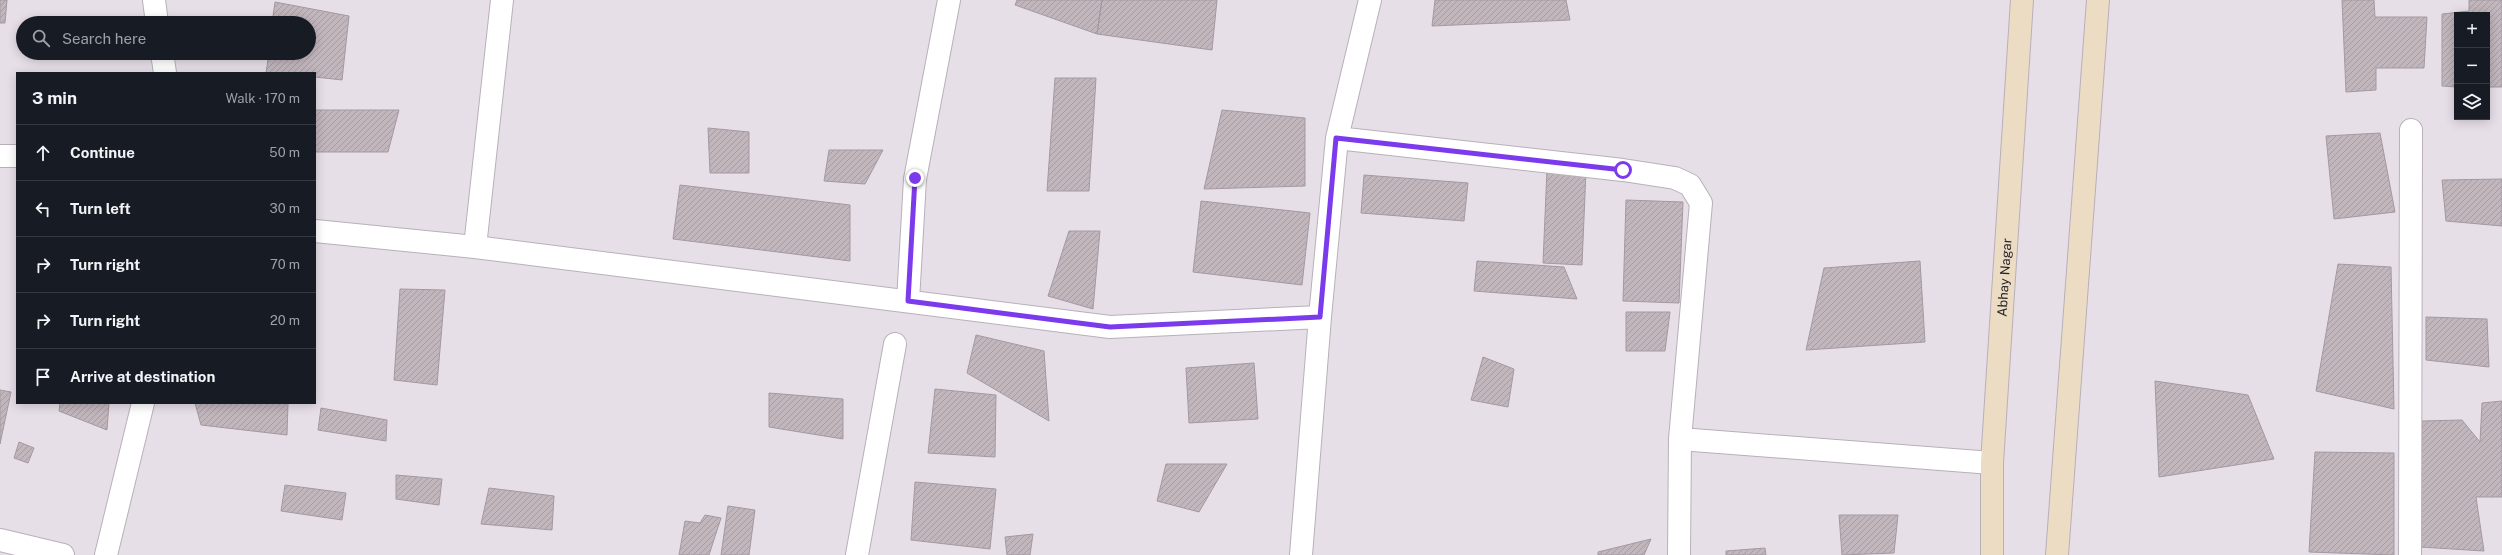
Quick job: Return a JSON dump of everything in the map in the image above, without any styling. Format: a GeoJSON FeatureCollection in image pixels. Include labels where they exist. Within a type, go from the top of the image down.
{"type":"FeatureCollection","features":[{"type":"Feature","properties":{"kind":"main road","name":"Abhay Nagar"},"geometry":{"type":"LineString","coordinates":[[1992,555],[1992,463],[2022,0]]}},
{"type":"Feature","properties":{"kind":"main road"},"geometry":{"type":"LineString","coordinates":[[2057,555],[2098,0]]}},
{"type":"Feature","properties":{"kind":"street"},"geometry":{"type":"LineString","coordinates":[[154,0],[156,16]]}},
{"type":"Feature","properties":{"kind":"street"},"geometry":{"type":"LineString","coordinates":[[475,246],[502,0]]}},
{"type":"Feature","properties":{"kind":"street"},"geometry":{"type":"LineString","coordinates":[[908,301],[915,178],[949,0]]}},
{"type":"Feature","properties":{"kind":"street"},"geometry":{"type":"LineString","coordinates":[[1301,555],[1336,138],[1370,0]]}},
{"type":"Feature","properties":{"kind":"street"},"geometry":{"type":"LineString","coordinates":[[163,60],[165,72]]}},
{"type":"Feature","properties":{"kind":"street"},"geometry":{"type":"LineString","coordinates":[[2410,555],[2411,130]]}},
{"type":"Feature","properties":{"kind":"street"},"geometry":{"type":"LineString","coordinates":[[1336,138],[1623,170],[1675,178],[1690,184],[1701,203],[1680,439],[1679,555]]}},
{"type":"Feature","properties":{"kind":"street"},"geometry":{"type":"LineString","coordinates":[[0,156],[16,156]]}},
{"type":"Feature","properties":{"kind":"street"},"geometry":{"type":"LineString","coordinates":[[316,231],[475,246],[1110,327],[1320,317]]}},
{"type":"Feature","properties":{"kind":"street"},"geometry":{"type":"LineString","coordinates":[[857,555],[895,344]]}},
{"type":"Feature","properties":{"kind":"street"},"geometry":{"type":"LineString","coordinates":[[106,555],[143,404]]}},
{"type":"Feature","properties":{"kind":"street"},"geometry":{"type":"LineString","coordinates":[[1680,439],[1992,463]]}},
{"type":"Feature","properties":{"kind":"street"},"geometry":{"type":"LineString","coordinates":[[0,540],[63,555]]}},
{"type":"Feature","properties":{"kind":"building"},"geometry":{"type":"Polygon","coordinates":[[[0,0],[7,0],[5,23],[0,23],[0,0]]]}},
{"type":"Feature","properties":{"kind":"building"},"geometry":{"type":"Polygon","coordinates":[[[1017,0],[1102,0],[1097,34],[1015,5],[1017,0]]]}},
{"type":"Feature","properties":{"kind":"building"},"geometry":{"type":"Polygon","coordinates":[[[1102,0],[1217,0],[1212,50],[1097,34],[1102,0]]]}},
{"type":"Feature","properties":{"kind":"building"},"geometry":{"type":"Polygon","coordinates":[[[1435,0],[1566,0],[1570,20],[1432,26],[1435,0]]]}},
{"type":"Feature","properties":{"kind":"building"},"geometry":{"type":"Polygon","coordinates":[[[2342,0],[2374,0],[2375,17],[2427,17],[2424,68],[2376,68],[2376,90],[2346,92],[2342,0]]]}},
{"type":"Feature","properties":{"kind":"building"},"geometry":{"type":"Polygon","coordinates":[[[2469,0],[2502,0],[2502,87],[2490,87],[2490,12],[2460,12],[2469,11],[2469,0]]]}},
{"type":"Feature","properties":{"kind":"building"},"geometry":{"type":"Polygon","coordinates":[[[275,2],[349,16],[342,80],[316,77],[316,72],[266,72],[268,60],[316,60],[316,16],[273,16],[275,2]]]}},
{"type":"Feature","properties":{"kind":"building"},"geometry":{"type":"Polygon","coordinates":[[[2454,13],[2454,87],[2442,86],[2442,14],[2454,13]]]}},
{"type":"Feature","properties":{"kind":"building"},"geometry":{"type":"Polygon","coordinates":[[[1055,78],[1096,78],[1089,191],[1047,191],[1055,78]]]}},
{"type":"Feature","properties":{"kind":"building"},"geometry":{"type":"Polygon","coordinates":[[[316,110],[399,110],[388,152],[316,152],[316,110]]]}},
{"type":"Feature","properties":{"kind":"building"},"geometry":{"type":"Polygon","coordinates":[[[1222,110],[1305,118],[1305,186],[1204,189],[1222,110]]]}},
{"type":"Feature","properties":{"kind":"building"},"geometry":{"type":"Polygon","coordinates":[[[708,128],[749,132],[749,173],[710,173],[708,128]]]}},
{"type":"Feature","properties":{"kind":"building"},"geometry":{"type":"Polygon","coordinates":[[[2380,133],[2395,212],[2334,219],[2326,136],[2380,133]]]}},
{"type":"Feature","properties":{"kind":"building"},"geometry":{"type":"Polygon","coordinates":[[[829,150],[883,150],[865,184],[824,181],[829,150]]]}},
{"type":"Feature","properties":{"kind":"building"},"geometry":{"type":"Polygon","coordinates":[[[1547,169],[1586,171],[1582,265],[1543,263],[1547,169]]]}},
{"type":"Feature","properties":{"kind":"building"},"geometry":{"type":"Polygon","coordinates":[[[1364,175],[1468,183],[1464,221],[1361,213],[1364,175]]]}},
{"type":"Feature","properties":{"kind":"building"},"geometry":{"type":"Polygon","coordinates":[[[2502,179],[2502,226],[2446,221],[2442,180],[2502,179]]]}},
{"type":"Feature","properties":{"kind":"building"},"geometry":{"type":"Polygon","coordinates":[[[680,185],[850,205],[850,261],[673,239],[680,185]]]}},
{"type":"Feature","properties":{"kind":"building"},"geometry":{"type":"Polygon","coordinates":[[[1626,200],[1683,202],[1679,303],[1623,301],[1626,200]]]}},
{"type":"Feature","properties":{"kind":"building"},"geometry":{"type":"Polygon","coordinates":[[[1201,201],[1310,213],[1302,285],[1193,272],[1201,201]]]}},
{"type":"Feature","properties":{"kind":"building"},"geometry":{"type":"Polygon","coordinates":[[[1069,231],[1100,231],[1093,309],[1048,296],[1069,231]]]}},
{"type":"Feature","properties":{"kind":"building"},"geometry":{"type":"Polygon","coordinates":[[[1477,261],[1564,267],[1577,299],[1474,291],[1477,261]]]}},
{"type":"Feature","properties":{"kind":"building"},"geometry":{"type":"Polygon","coordinates":[[[1920,261],[1925,342],[1806,350],[1824,268],[1920,261]]]}},
{"type":"Feature","properties":{"kind":"building"},"geometry":{"type":"Polygon","coordinates":[[[2338,264],[2391,267],[2394,409],[2316,391],[2338,264]]]}},
{"type":"Feature","properties":{"kind":"building"},"geometry":{"type":"Polygon","coordinates":[[[400,289],[445,290],[437,385],[394,380],[400,289]]]}},
{"type":"Feature","properties":{"kind":"building"},"geometry":{"type":"Polygon","coordinates":[[[1626,312],[1670,312],[1665,351],[1626,351],[1626,312]]]}},
{"type":"Feature","properties":{"kind":"building"},"geometry":{"type":"Polygon","coordinates":[[[2426,317],[2487,319],[2489,367],[2426,360],[2426,317]]]}},
{"type":"Feature","properties":{"kind":"building"},"geometry":{"type":"Polygon","coordinates":[[[976,335],[1044,351],[1049,421],[967,373],[976,335]]]}},
{"type":"Feature","properties":{"kind":"building"},"geometry":{"type":"Polygon","coordinates":[[[1483,357],[1514,369],[1508,407],[1471,400],[1483,357]]]}},
{"type":"Feature","properties":{"kind":"building"},"geometry":{"type":"Polygon","coordinates":[[[1254,363],[1258,419],[1189,423],[1186,368],[1254,363]]]}},
{"type":"Feature","properties":{"kind":"building"},"geometry":{"type":"Polygon","coordinates":[[[2155,381],[2248,395],[2274,459],[2159,477],[2155,381]]]}},
{"type":"Feature","properties":{"kind":"building"},"geometry":{"type":"Polygon","coordinates":[[[935,389],[996,395],[995,457],[928,453],[935,389]]]}},
{"type":"Feature","properties":{"kind":"building"},"geometry":{"type":"Polygon","coordinates":[[[0,390],[11,392],[0,444],[0,390]]]}},
{"type":"Feature","properties":{"kind":"building"},"geometry":{"type":"Polygon","coordinates":[[[769,393],[843,399],[843,439],[769,427],[769,393]]]}},
{"type":"Feature","properties":{"kind":"building"},"geometry":{"type":"Polygon","coordinates":[[[2502,401],[2502,497],[2476,497],[2484,551],[2420,547],[2422,421],[2462,420],[2480,442],[2482,403],[2502,401]]]}},
{"type":"Feature","properties":{"kind":"building"},"geometry":{"type":"Polygon","coordinates":[[[60,404],[109,404],[107,430],[59,411],[60,404]]]}},
{"type":"Feature","properties":{"kind":"building"},"geometry":{"type":"Polygon","coordinates":[[[195,404],[288,404],[287,435],[201,425],[195,404]]]}},
{"type":"Feature","properties":{"kind":"building"},"geometry":{"type":"Polygon","coordinates":[[[321,408],[387,420],[386,441],[318,430],[321,408]]]}},
{"type":"Feature","properties":{"kind":"building"},"geometry":{"type":"Polygon","coordinates":[[[19,442],[34,448],[28,463],[14,458],[19,442]]]}},
{"type":"Feature","properties":{"kind":"building"},"geometry":{"type":"Polygon","coordinates":[[[2315,452],[2394,453],[2394,555],[2309,552],[2315,452]]]}},
{"type":"Feature","properties":{"kind":"building"},"geometry":{"type":"Polygon","coordinates":[[[1166,464],[1227,464],[1199,512],[1157,501],[1166,464]]]}},
{"type":"Feature","properties":{"kind":"building"},"geometry":{"type":"Polygon","coordinates":[[[396,475],[442,479],[439,505],[396,499],[396,475]]]}},
{"type":"Feature","properties":{"kind":"building"},"geometry":{"type":"Polygon","coordinates":[[[915,482],[996,489],[990,549],[911,540],[915,482]]]}},
{"type":"Feature","properties":{"kind":"building"},"geometry":{"type":"Polygon","coordinates":[[[285,485],[346,493],[342,520],[281,511],[285,485]]]}},
{"type":"Feature","properties":{"kind":"building"},"geometry":{"type":"Polygon","coordinates":[[[489,488],[554,496],[552,530],[481,524],[489,488]]]}},
{"type":"Feature","properties":{"kind":"building"},"geometry":{"type":"Polygon","coordinates":[[[728,506],[755,510],[749,555],[721,555],[728,506]]]}},
{"type":"Feature","properties":{"kind":"building"},"geometry":{"type":"Polygon","coordinates":[[[705,515],[721,518],[709,555],[679,555],[685,521],[700,523],[705,515]]]}},
{"type":"Feature","properties":{"kind":"building"},"geometry":{"type":"Polygon","coordinates":[[[1839,515],[1898,515],[1894,553],[1842,555],[1839,515]]]}},
{"type":"Feature","properties":{"kind":"building"},"geometry":{"type":"Polygon","coordinates":[[[1033,534],[1030,555],[1007,555],[1005,537],[1033,534]]]}},
{"type":"Feature","properties":{"kind":"building"},"geometry":{"type":"Polygon","coordinates":[[[1651,539],[1644,555],[1598,555],[1598,552],[1651,539]]]}},
{"type":"Feature","properties":{"kind":"building"},"geometry":{"type":"Polygon","coordinates":[[[1765,548],[1766,555],[1726,555],[1726,551],[1765,548]]]}},
{"type":"Feature","properties":{"kind":"route"},"geometry":{"type":"LineString","coordinates":[[915,178],[908,301],[1110,327],[1320,317],[1336,138],[1623,170]]}}]}
